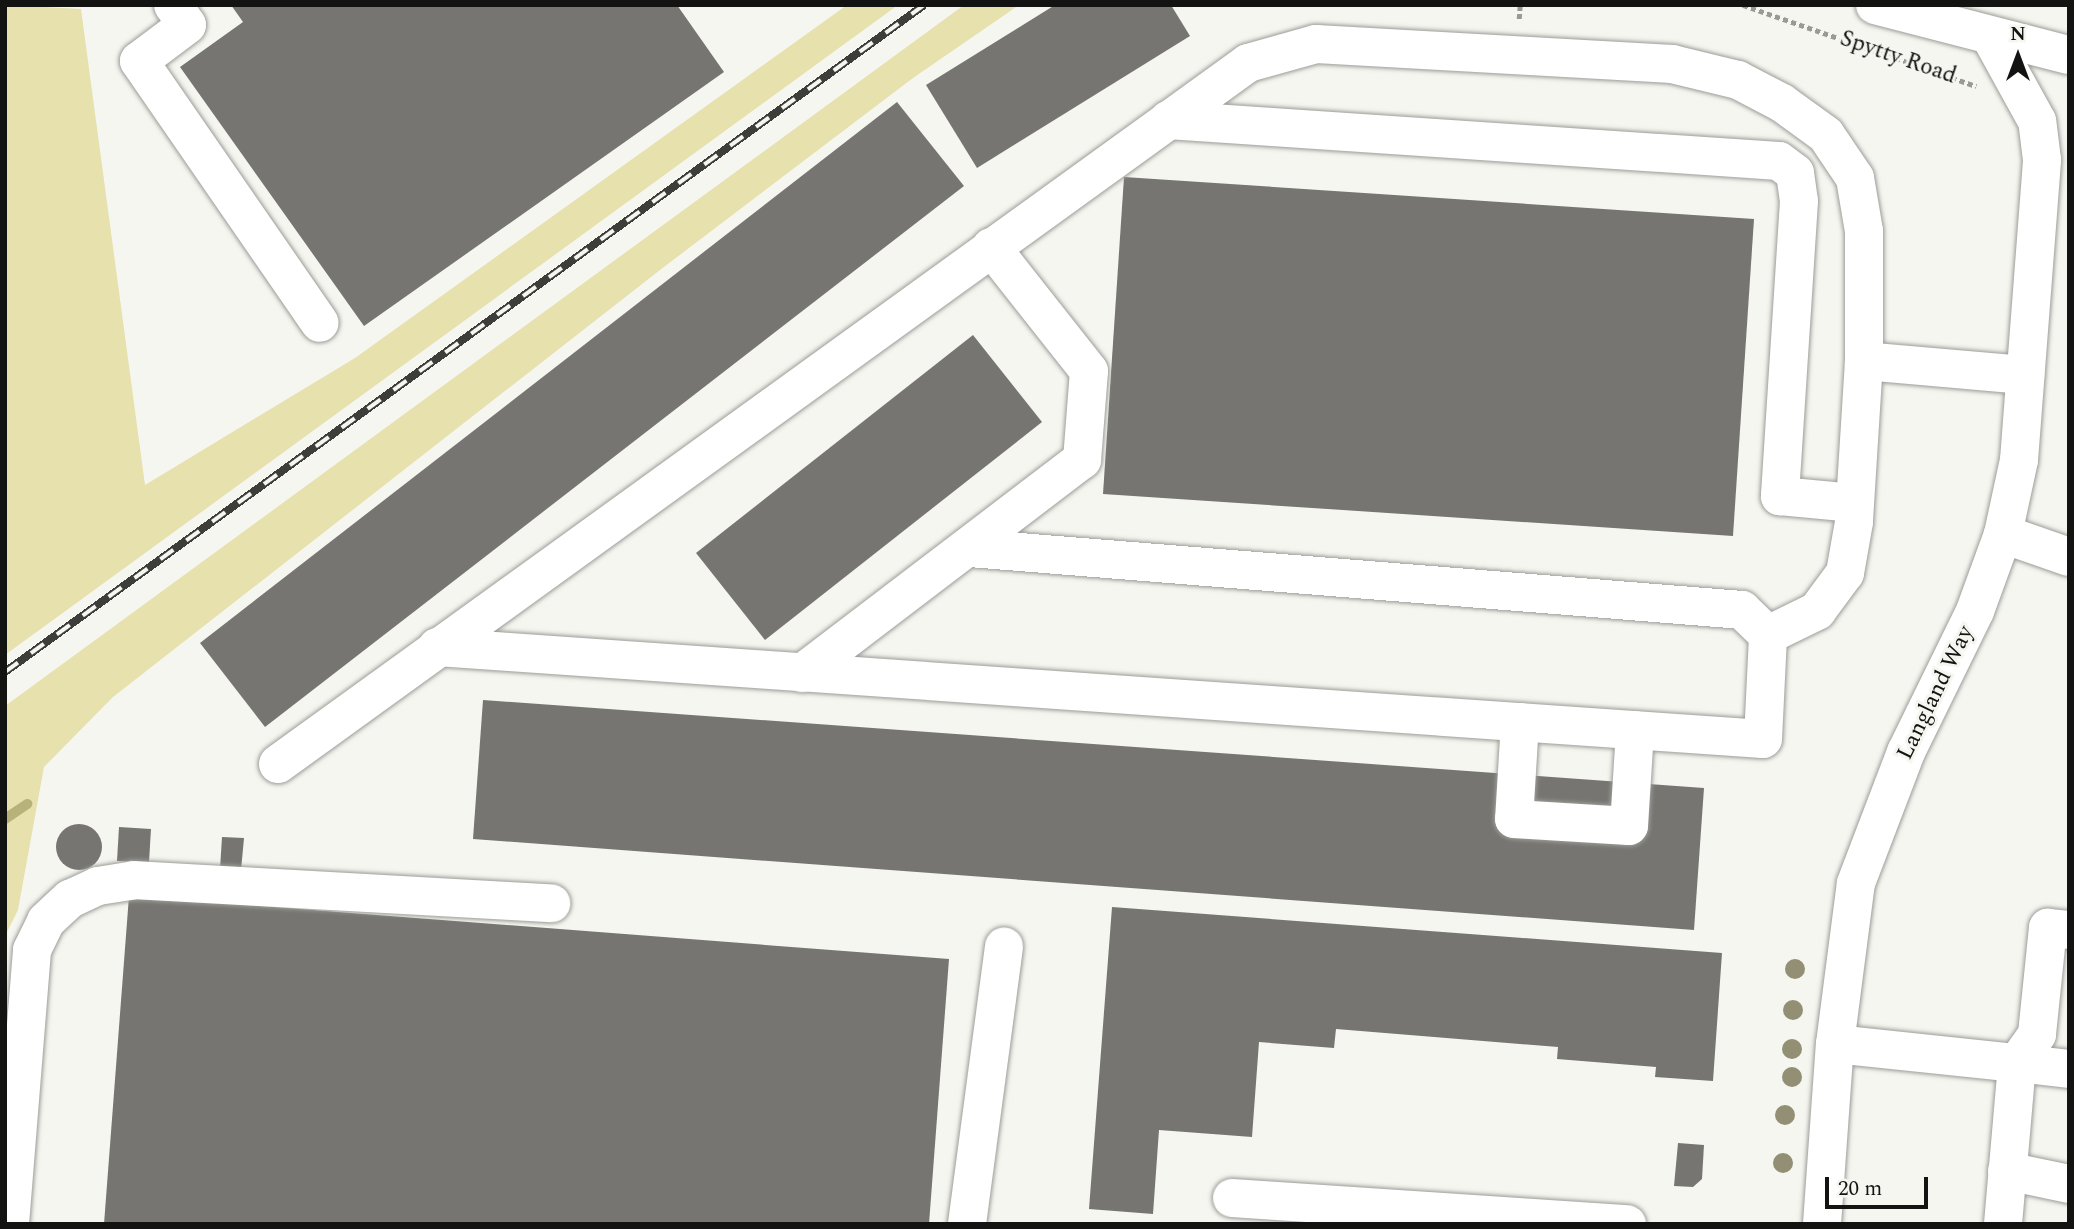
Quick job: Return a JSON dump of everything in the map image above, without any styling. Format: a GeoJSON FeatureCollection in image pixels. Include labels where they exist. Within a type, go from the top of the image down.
{"type":"FeatureCollection","features":[{"type":"Feature","properties":{"kind":"street"},"geometry":{"type":"LineString","coordinates":[[173,5],[187,25],[139,61],[320,323]]}},
{"type":"Feature","properties":{"kind":"street","name":"Spytty Road"},"geometry":{"type":"LineString","coordinates":[[1875,5],[2069,55]]}},
{"type":"Feature","properties":{"kind":"street","name":"Langland Way"},"geometry":{"type":"LineString","coordinates":[[1822,1224],[1835,1044],[1856,883],[1906,752],[1975,611],[2003,534],[2019,460],[2042,160],[2037,121],[1990,36]]}},
{"type":"Feature","properties":{"kind":"street"},"geometry":{"type":"LineString","coordinates":[[278,764],[1248,63],[1316,44],[1672,64],[1738,80],[1782,103],[1826,135],[1855,178],[1864,231],[1864,361],[1854,503],[1845,573],[1817,611],[1768,635]]}},
{"type":"Feature","properties":{"kind":"street"},"geometry":{"type":"LineString","coordinates":[[1168,120],[1779,161],[1796,173],[1799,201],[1780,496],[1854,503]]}},
{"type":"Feature","properties":{"kind":"street"},"geometry":{"type":"LineString","coordinates":[[2042,160],[2069,121]]}},
{"type":"Feature","properties":{"kind":"street"},"geometry":{"type":"LineString","coordinates":[[802,673],[1082,460],[1089,371],[991,247]]}},
{"type":"Feature","properties":{"kind":"street"},"geometry":{"type":"LineString","coordinates":[[1864,361],[2025,374]]}},
{"type":"Feature","properties":{"kind":"street"},"geometry":{"type":"LineString","coordinates":[[2003,534],[2069,557]]}},
{"type":"Feature","properties":{"kind":"street"},"geometry":{"type":"LineString","coordinates":[[437,648],[1763,739],[1768,635],[1742,610],[969,548]]}},
{"type":"Feature","properties":{"kind":"street"},"geometry":{"type":"LineString","coordinates":[[1520,722],[1514,819],[1539,821],[1629,826],[1635,730]]}},
{"type":"Feature","properties":{"kind":"street"},"geometry":{"type":"LineString","coordinates":[[10,1224],[32,950],[46,921],[70,899],[98,886],[134,880],[551,903]]}},
{"type":"Feature","properties":{"kind":"street"},"geometry":{"type":"LineString","coordinates":[[2003,1224],[2017,1063],[2037,1034],[2048,928],[2069,930]]}},
{"type":"Feature","properties":{"kind":"street"},"geometry":{"type":"LineString","coordinates":[[967,1224],[1004,946]]}},
{"type":"Feature","properties":{"kind":"street"},"geometry":{"type":"LineString","coordinates":[[1835,1044],[2069,1069]]}},
{"type":"Feature","properties":{"kind":"street"},"geometry":{"type":"LineString","coordinates":[[2007,1171],[2069,1184]]}},
{"type":"Feature","properties":{"kind":"street"},"geometry":{"type":"LineString","coordinates":[[1232,1198],[1627,1224]]}},
{"type":"Feature","properties":{"kind":"path","name":"Spytty Road"},"geometry":{"type":"LineString","coordinates":[[1743,5],[1973,84],[1982,91]]}},
{"type":"Feature","properties":{"kind":"shaded area"},"geometry":{"type":"Polygon","coordinates":[[[7,5],[81,9],[145,485],[355,358],[847,5],[898,5],[5,655],[7,5]]]}},
{"type":"Feature","properties":{"kind":"shaded area"},"geometry":{"type":"Polygon","coordinates":[[[964,5],[1019,5],[913,78],[660,270],[113,697],[44,767],[18,910],[5,936],[5,706],[964,5]]]}},
{"type":"Feature","properties":{"kind":"building"},"geometry":{"type":"Polygon","coordinates":[[[231,5],[677,5],[724,72],[364,326],[180,67],[243,22],[231,5]]]}},
{"type":"Feature","properties":{"kind":"building"},"geometry":{"type":"Polygon","coordinates":[[[1055,5],[1171,5],[1190,36],[977,168],[926,85],[1055,5]]]}},
{"type":"Feature","properties":{"kind":"building"},"geometry":{"type":"Polygon","coordinates":[[[897,102],[964,186],[265,727],[200,643],[897,102]]]}},
{"type":"Feature","properties":{"kind":"building"},"geometry":{"type":"Polygon","coordinates":[[[1124,177],[1754,219],[1733,536],[1103,494],[1124,177]]]}},
{"type":"Feature","properties":{"kind":"building"},"geometry":{"type":"Polygon","coordinates":[[[973,335],[1042,422],[765,640],[696,553],[973,335]]]}},
{"type":"Feature","properties":{"kind":"building"},"geometry":{"type":"Polygon","coordinates":[[[483,700],[1704,788],[1694,930],[473,839],[483,700]]]}},
{"type":"Feature","properties":{"kind":"building"},"geometry":{"type":"Polygon","coordinates":[[[79,824],[95,831],[102,847],[95,863],[79,870],[63,863],[56,847],[63,831],[79,824]]]}},
{"type":"Feature","properties":{"kind":"building"},"geometry":{"type":"Polygon","coordinates":[[[119,827],[151,829],[149,862],[117,861],[119,827]]]}},
{"type":"Feature","properties":{"kind":"building"},"geometry":{"type":"Polygon","coordinates":[[[222,837],[244,838],[241,870],[220,869],[222,837]]]}},
{"type":"Feature","properties":{"kind":"building"},"geometry":{"type":"Polygon","coordinates":[[[129,896],[949,959],[929,1224],[104,1224],[129,896]]]}},
{"type":"Feature","properties":{"kind":"building"},"geometry":{"type":"Polygon","coordinates":[[[1112,907],[1722,953],[1713,1081],[1655,1077],[1656,1067],[1557,1059],[1558,1047],[1336,1029],[1334,1048],[1259,1042],[1252,1137],[1159,1130],[1153,1214],[1089,1209],[1112,907]]]}},
{"type":"Feature","properties":{"kind":"building"},"geometry":{"type":"Polygon","coordinates":[[[1678,1143],[1704,1145],[1702,1179],[1693,1187],[1674,1186],[1678,1143]]]}},
{"type":"Feature","properties":{"kind":"waterway"},"geometry":{"type":"LineString","coordinates":[[5,819],[27,804]]}},
{"type":"Feature","properties":{"kind":"railway"},"geometry":{"type":"LineString","coordinates":[[5,672],[924,5]]}}]}
